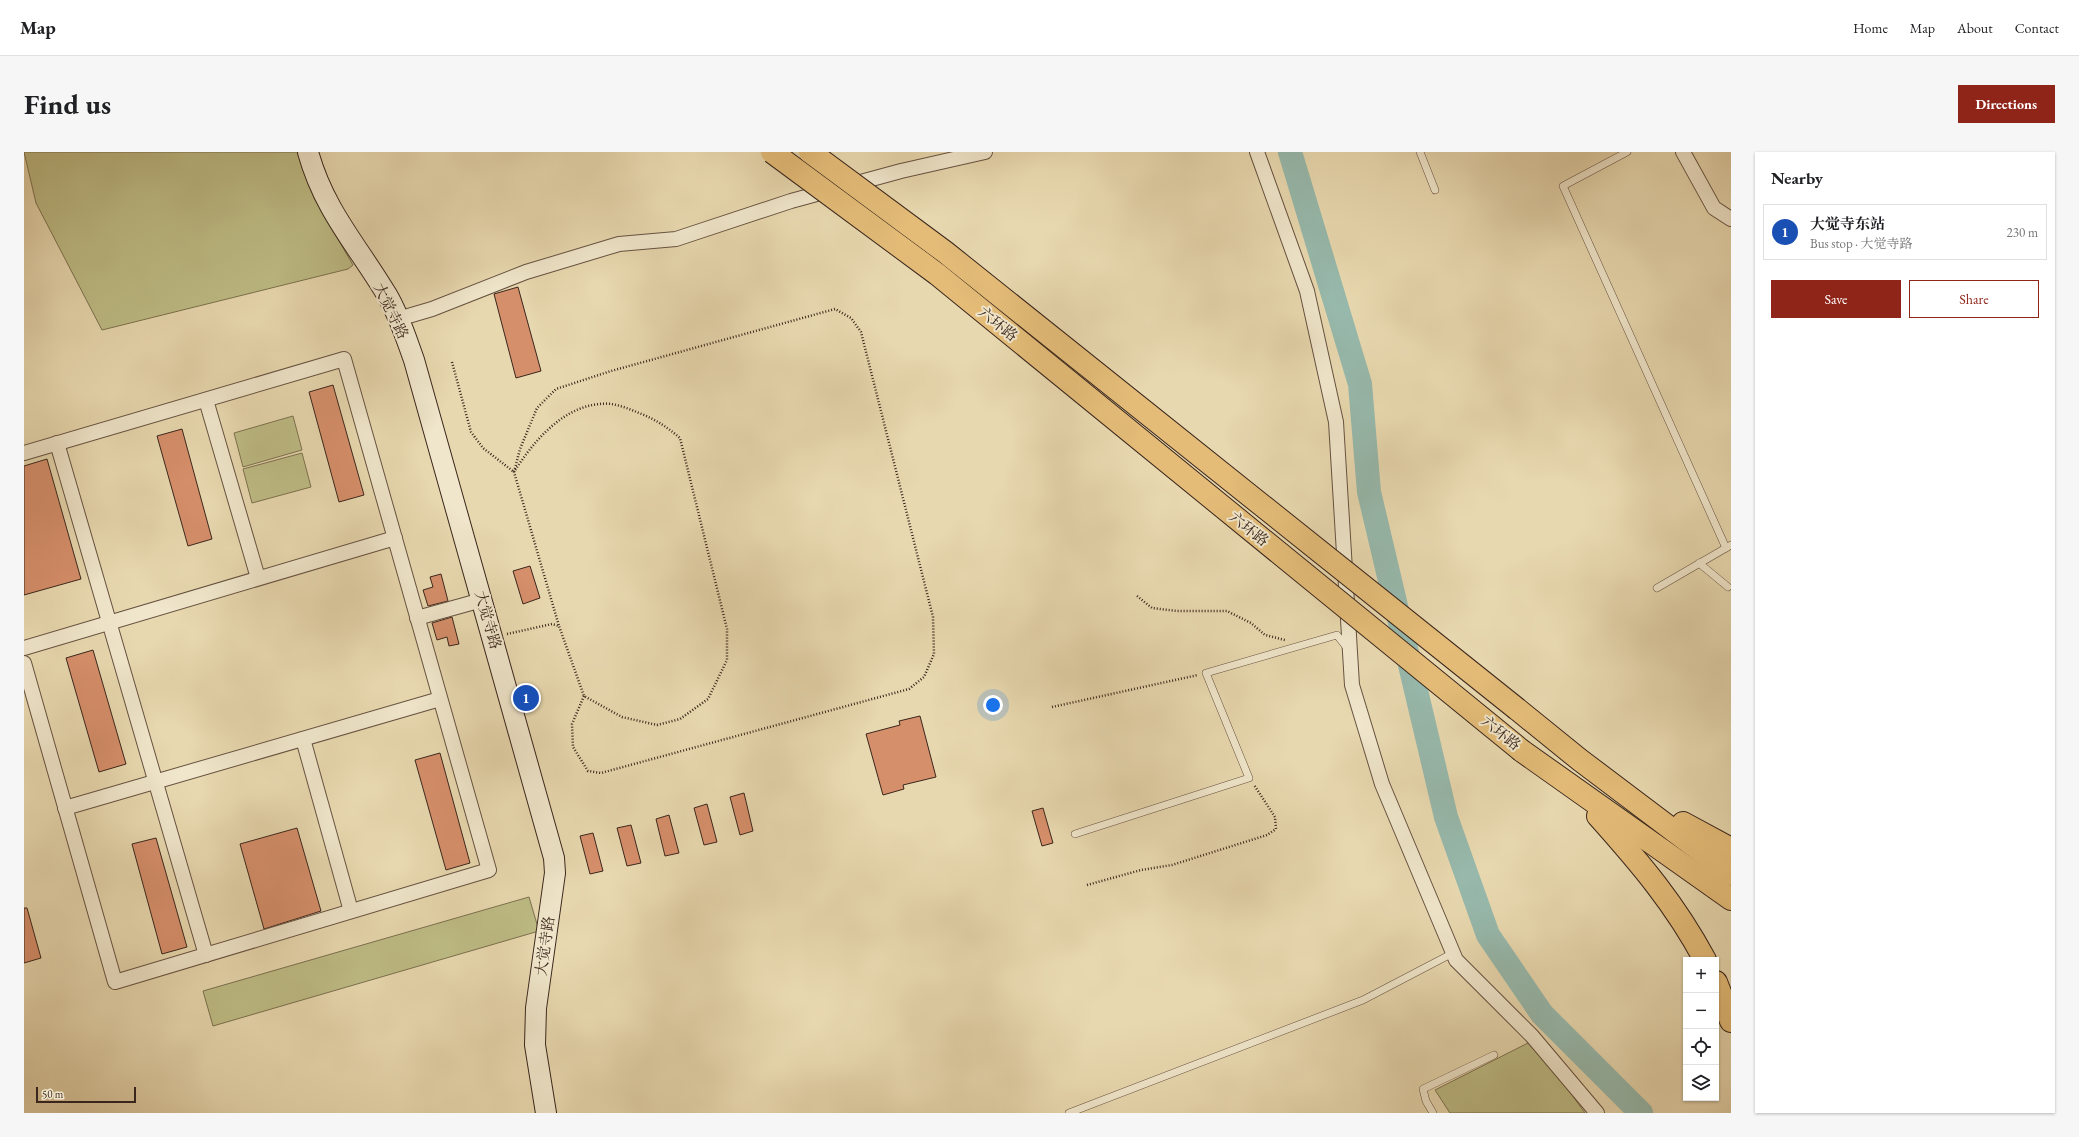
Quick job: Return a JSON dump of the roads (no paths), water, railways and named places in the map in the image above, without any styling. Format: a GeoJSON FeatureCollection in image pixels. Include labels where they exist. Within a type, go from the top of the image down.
{"type":"FeatureCollection","features":[{"type":"Feature","properties":{"kind":"highway","name":"六环路"},"geometry":{"type":"LineString","coordinates":[[772,152],[937,274],[1522,751],[1731,899]]}},
{"type":"Feature","properties":{"kind":"highway","name":"六环路"},"geometry":{"type":"LineString","coordinates":[[810,152],[945,252],[1580,760],[1731,874]]}},
{"type":"Feature","properties":{"kind":"highway"},"geometry":{"type":"LineString","coordinates":[[1580,760],[1698,832],[1731,849]]}},
{"type":"Feature","properties":{"kind":"highway"},"geometry":{"type":"LineString","coordinates":[[1574,788],[1650,874],[1688,929],[1703,957]]}},
{"type":"Feature","properties":{"kind":"highway"},"geometry":{"type":"LineString","coordinates":[[1719,990],[1731,1021]]}},
{"type":"Feature","properties":{"kind":"main road","name":"大觉寺路"},"geometry":{"type":"LineString","coordinates":[[308,152],[322,194],[345,234],[387,296],[414,360],[554,858],[554,880],[536,1008],[535,1045],[546,1113]]}},
{"type":"Feature","properties":{"kind":"street"},"geometry":{"type":"LineString","coordinates":[[1257,152],[1306,291],[1336,422],[1352,685],[1382,784],[1456,960],[1532,1036],[1597,1113]]}},
{"type":"Feature","properties":{"kind":"street"},"geometry":{"type":"LineString","coordinates":[[1683,152],[1714,208],[1731,219]]}},
{"type":"Feature","properties":{"kind":"street"},"geometry":{"type":"LineString","coordinates":[[398,320],[432,310],[526,272],[619,244],[676,239],[791,201],[901,171],[981,153]]}},
{"type":"Feature","properties":{"kind":"street"},"geometry":{"type":"LineString","coordinates":[[24,453],[344,359],[489,870],[115,982],[24,663]]}},
{"type":"Feature","properties":{"kind":"street"},"geometry":{"type":"LineString","coordinates":[[206,400],[258,578]]}},
{"type":"Feature","properties":{"kind":"street"},"geometry":{"type":"LineString","coordinates":[[57,444],[206,954]]}},
{"type":"Feature","properties":{"kind":"street"},"geometry":{"type":"LineString","coordinates":[[24,648],[395,538]]}},
{"type":"Feature","properties":{"kind":"street"},"geometry":{"type":"LineString","coordinates":[[417,618],[482,600]]}},
{"type":"Feature","properties":{"kind":"street"},"geometry":{"type":"LineString","coordinates":[[65,808],[440,699]]}},
{"type":"Feature","properties":{"kind":"street"},"geometry":{"type":"LineString","coordinates":[[303,739],[351,911]]}},
{"type":"Feature","properties":{"kind":"lane"},"geometry":{"type":"LineString","coordinates":[[1420,152],[1435,190]]}},
{"type":"Feature","properties":{"kind":"lane"},"geometry":{"type":"LineString","coordinates":[[1627,152],[1563,186],[1728,546],[1657,588]]}},
{"type":"Feature","properties":{"kind":"lane"},"geometry":{"type":"LineString","coordinates":[[1699,563],[1728,587]]}},
{"type":"Feature","properties":{"kind":"lane"},"geometry":{"type":"LineString","coordinates":[[1075,834],[1249,778],[1206,673],[1337,635],[1350,650]]}},
{"type":"Feature","properties":{"kind":"lane"},"geometry":{"type":"LineString","coordinates":[[1068,1113],[1363,1000],[1454,953]]}},
{"type":"Feature","properties":{"kind":"lane"},"geometry":{"type":"LineString","coordinates":[[1433,1113],[1426,1101],[1423,1089],[1494,1054]]}},
{"type":"Feature","properties":{"kind":"waterway"},"geometry":{"type":"LineString","coordinates":[[1290,152],[1360,384],[1369,492],[1446,817],[1488,935],[1542,1014],[1641,1113]]}},
{"type":"Feature","properties":{"kind":"place","name":"大觉寺东站"},"geometry":{"type":"Point","coordinates":[526,698]}}]}
